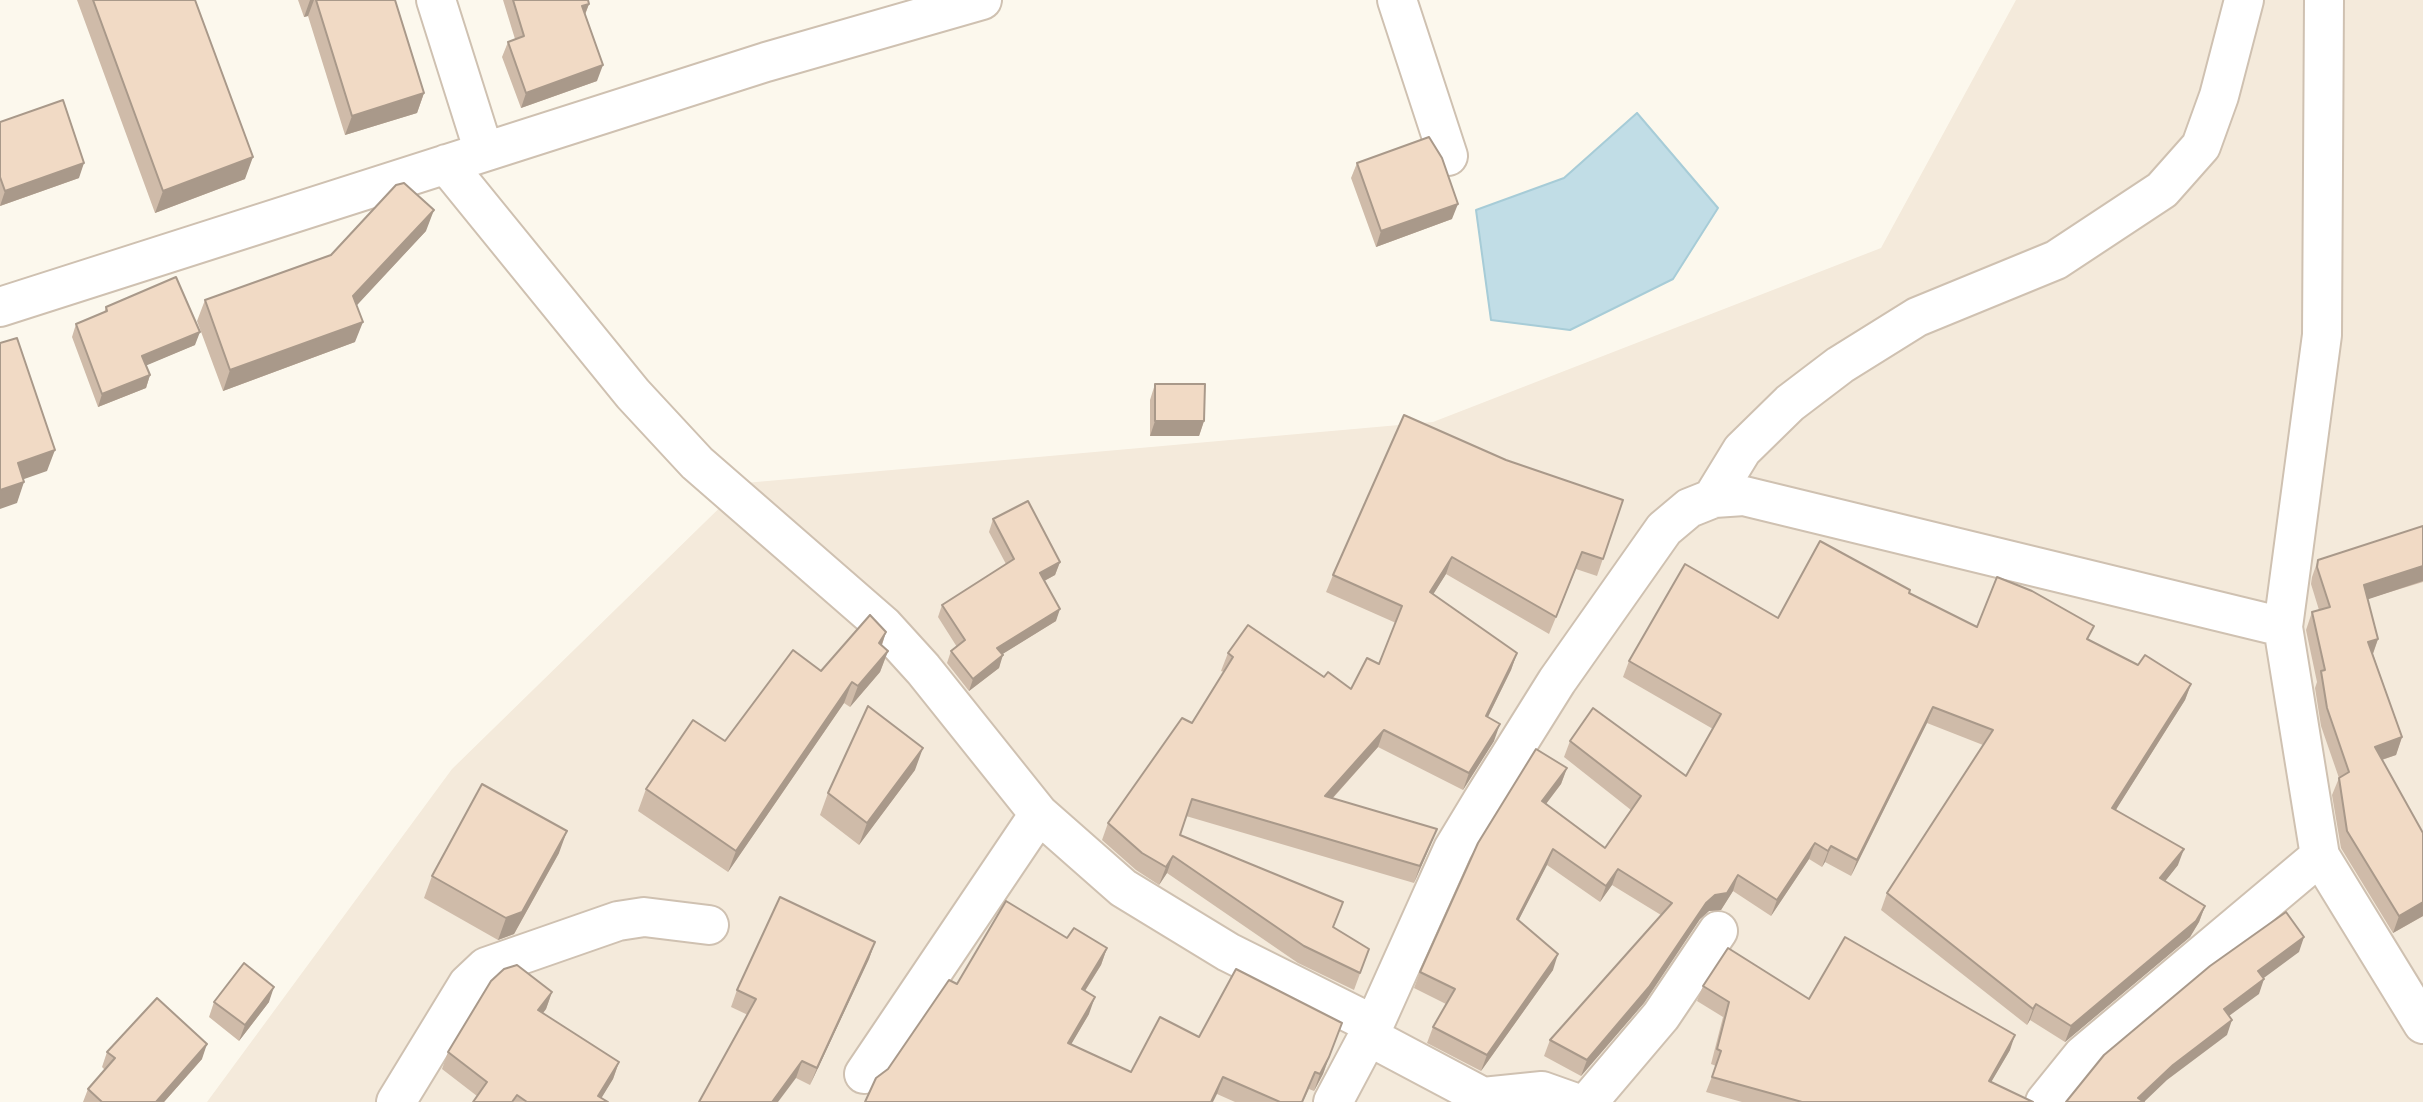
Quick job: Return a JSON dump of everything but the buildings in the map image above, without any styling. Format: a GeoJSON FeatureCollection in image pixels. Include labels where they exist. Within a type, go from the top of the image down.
{"type":"FeatureCollection","features":[{"type":"Feature","properties":{"kind":"street"},"geometry":{"type":"LineString","coordinates":[[436,0],[484,152]]}},
{"type":"Feature","properties":{"kind":"street"},"geometry":{"type":"LineString","coordinates":[[0,307],[766,62],[982,0]]}},
{"type":"Feature","properties":{"kind":"street"},"geometry":{"type":"LineString","coordinates":[[1397,0],[1448,156]]}},
{"type":"Feature","properties":{"kind":"street"},"geometry":{"type":"LineString","coordinates":[[1712,499],[1742,450],[1790,403],[1840,365],[1917,317],[2056,260],[2162,190],[2201,146],[2219,96],[2244,0]]}},
{"type":"Feature","properties":{"kind":"street"},"geometry":{"type":"LineString","coordinates":[[2325,0],[2322,335],[2283,627],[2320,856],[2423,1024]]}},
{"type":"Feature","properties":{"kind":"street"},"geometry":{"type":"LineString","coordinates":[[446,164],[632,394],[697,463],[883,625],[923,669],[1039,814],[1123,888],[1228,952],[1371,1030],[1483,1097],[1542,1091],[1573,1102]]}},
{"type":"Feature","properties":{"kind":"street"},"geometry":{"type":"LineString","coordinates":[[1333,1102],[1371,1030],[1453,849],[1556,681],[1664,528],[1689,508],[1712,499],[1744,496],[2283,627]]}},
{"type":"Feature","properties":{"kind":"street"},"geometry":{"type":"LineString","coordinates":[[864,1074],[1039,814]]}},
{"type":"Feature","properties":{"kind":"street"},"geometry":{"type":"LineString","coordinates":[[2045,1102],[2083,1055],[2320,856]]}},
{"type":"Feature","properties":{"kind":"street"},"geometry":{"type":"LineString","coordinates":[[396,1102],[468,984],[486,967],[618,921],[644,917],[709,925]]}},
{"type":"Feature","properties":{"kind":"street"},"geometry":{"type":"LineString","coordinates":[[1588,1102],[1661,1016],[1718,931]]}},
{"type":"Feature","properties":{"kind":"shaded area"},"geometry":{"type":"Polygon","coordinates":[[[2016,0],[2423,0],[2423,1102],[207,1102],[452,769],[745,483],[1433,422],[1881,248],[2016,0]]]}},
{"type":"Feature","properties":{"kind":"water"},"geometry":{"type":"Polygon","coordinates":[[[1637,113],[1718,208],[1673,279],[1570,330],[1491,320],[1476,210],[1564,178],[1637,113]]]}}]}
